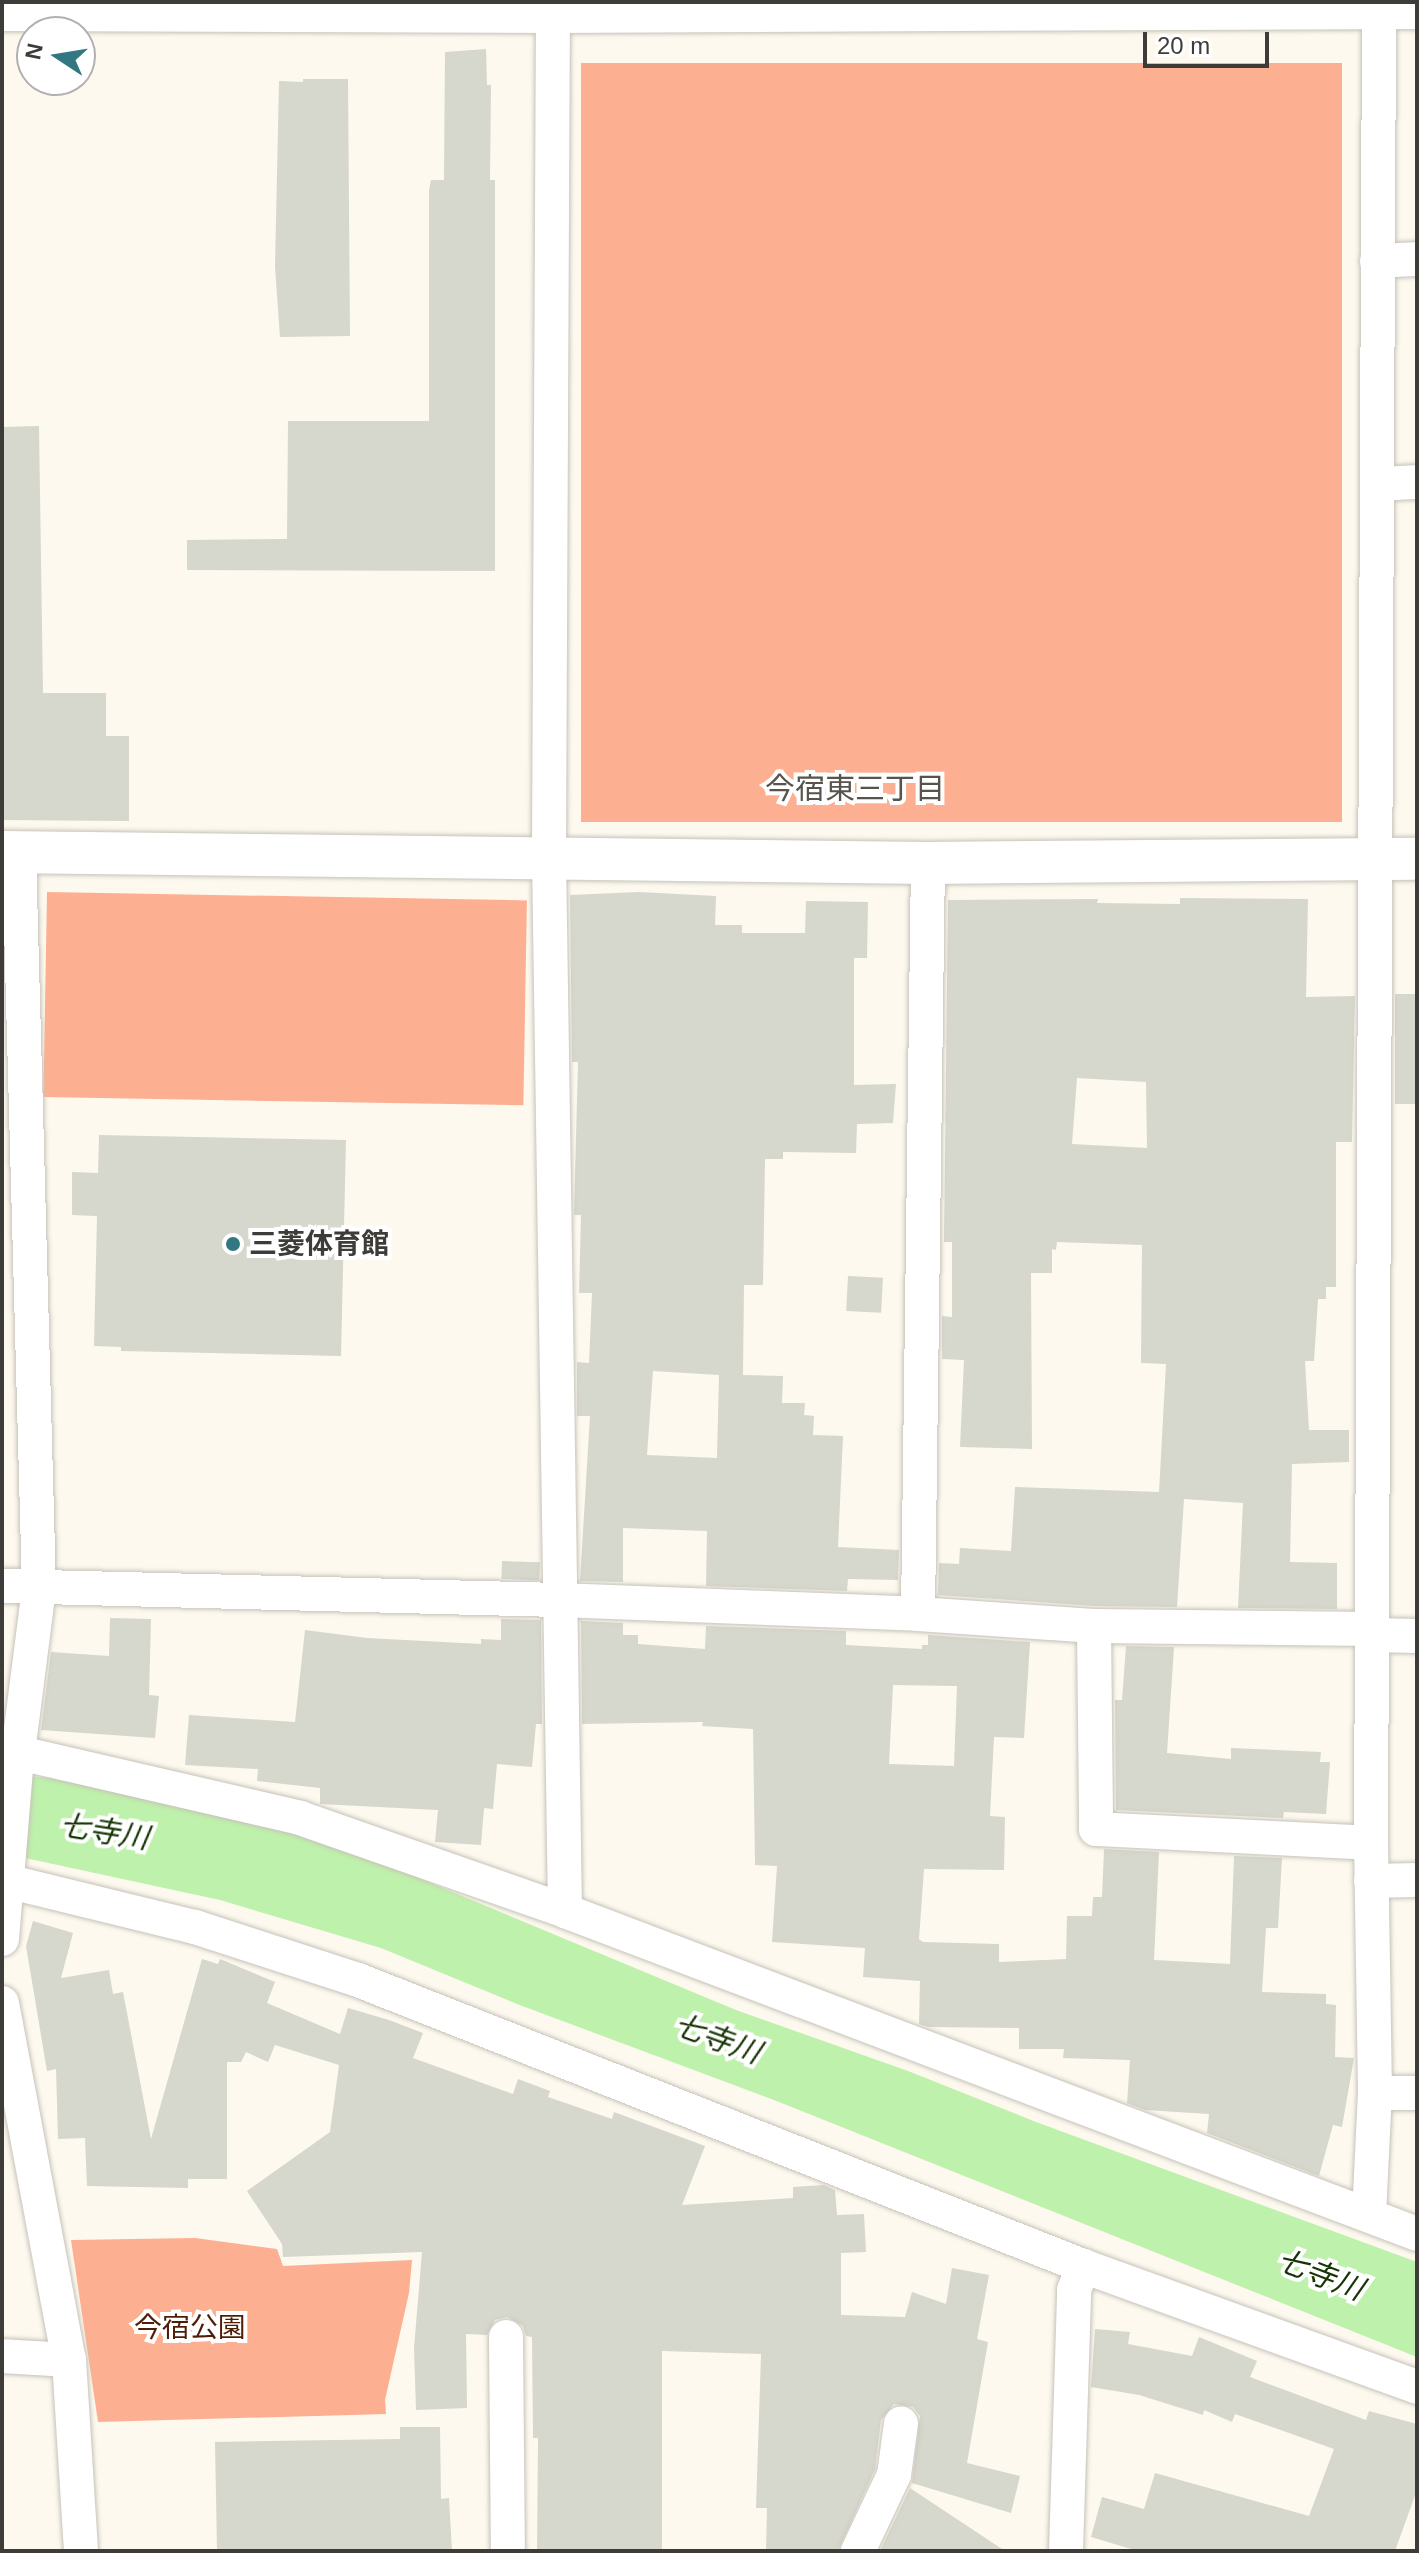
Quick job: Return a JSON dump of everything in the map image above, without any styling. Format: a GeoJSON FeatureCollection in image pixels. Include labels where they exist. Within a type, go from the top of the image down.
{"type":"FeatureCollection","features":[{"type":"Feature","properties":{"kind":"street"},"geometry":{"type":"LineString","coordinates":[[1369,2215],[1375,2093],[1371,1843],[1379,7]]}},
{"type":"Feature","properties":{"kind":"street"},"geometry":{"type":"LineString","coordinates":[[2,14],[1379,7],[1417,12]]}},
{"type":"Feature","properties":{"kind":"street"},"geometry":{"type":"LineString","coordinates":[[553,9],[549,857],[565,1911]]}},
{"type":"Feature","properties":{"kind":"street"},"geometry":{"type":"LineString","coordinates":[[1377,261],[1417,259]]}},
{"type":"Feature","properties":{"kind":"street"},"geometry":{"type":"LineString","coordinates":[[1379,484],[1417,482]]}},
{"type":"Feature","properties":{"kind":"street"},"geometry":{"type":"LineString","coordinates":[[2,1939],[12,1756],[39,1588],[10,852],[928,863],[1417,859]]}},
{"type":"Feature","properties":{"kind":"street"},"geometry":{"type":"LineString","coordinates":[[918,1614],[928,863]]}},
{"type":"Feature","properties":{"kind":"street"},"geometry":{"type":"LineString","coordinates":[[2,1586],[559,1600],[918,1614],[1094,1626],[1373,1632],[1417,1636]]}},
{"type":"Feature","properties":{"kind":"street"},"geometry":{"type":"LineString","coordinates":[[1094,1626],[1096,1829],[1371,1843]]}},
{"type":"Feature","properties":{"kind":"street"},"geometry":{"type":"LineString","coordinates":[[12,1756],[300,1818],[565,1911],[1417,2234]]}},
{"type":"Feature","properties":{"kind":"street"},"geometry":{"type":"LineString","coordinates":[[4,1880],[195,1927],[358,1980],[1083,2266],[1417,2387]]}},
{"type":"Feature","properties":{"kind":"street"},"geometry":{"type":"LineString","coordinates":[[1371,1881],[1417,1880]]}},
{"type":"Feature","properties":{"kind":"street"},"geometry":{"type":"LineString","coordinates":[[2,2003],[14,2131],[69,2360],[81,2551]]}},
{"type":"Feature","properties":{"kind":"street"},"geometry":{"type":"LineString","coordinates":[[1375,2093],[1417,2093]]}},
{"type":"Feature","properties":{"kind":"street"},"geometry":{"type":"LineString","coordinates":[[1066,2551],[1074,2290],[1083,2266]]}},
{"type":"Feature","properties":{"kind":"street"},"geometry":{"type":"LineString","coordinates":[[506,2337],[508,2551]]}},
{"type":"Feature","properties":{"kind":"street"},"geometry":{"type":"LineString","coordinates":[[2,2356],[69,2360]]}},
{"type":"Feature","properties":{"kind":"street"},"geometry":{"type":"LineString","coordinates":[[858,2551],[894,2475],[901,2423]]}},
{"type":"Feature","properties":{"kind":"green space"},"geometry":{"type":"Polygon","coordinates":[[[581,63],[1342,63],[1342,822],[581,822],[581,63]]]}},
{"type":"Feature","properties":{"kind":"green space"},"geometry":{"type":"Polygon","coordinates":[[[47,892],[527,900],[523,1105],[43,1097],[47,892]]]}},
{"type":"Feature","properties":{"kind":"green space","name":"今宿公園"},"geometry":{"type":"Polygon","coordinates":[[[195,2238],[277,2249],[283,2266],[412,2260],[409,2293],[385,2400],[386,2414],[98,2422],[71,2240],[195,2238]]]}},
{"type":"Feature","properties":{"kind":"water","name":"七寺川"},"geometry":{"type":"Polygon","coordinates":[[[2,1774],[49,1778],[248,1819],[356,1852],[736,2010],[908,2071],[1036,2122],[1417,2262],[1417,2357],[774,2100],[517,2004],[381,1948],[220,1900],[2,1853],[2,1774]]]}},
{"type":"Feature","properties":{"kind":"building"},"geometry":{"type":"Polygon","coordinates":[[[486,49],[487,85],[491,85],[490,180],[495,180],[495,571],[187,570],[187,540],[287,539],[288,421],[429,421],[429,190],[431,180],[444,180],[445,52],[486,49]]]}},
{"type":"Feature","properties":{"kind":"building"},"geometry":{"type":"Polygon","coordinates":[[[303,79],[348,79],[350,336],[280,337],[275,267],[279,81],[303,82],[303,79]]]}},
{"type":"Feature","properties":{"kind":"building"},"geometry":{"type":"Polygon","coordinates":[[[39,426],[43,693],[106,693],[106,736],[129,736],[129,821],[2,820],[2,427],[39,426]]]}},
{"type":"Feature","properties":{"kind":"building"},"geometry":{"type":"Polygon","coordinates":[[[639,892],[716,896],[715,925],[742,925],[742,933],[805,933],[806,901],[868,902],[867,958],[854,958],[854,1085],[896,1084],[893,1123],[857,1124],[856,1153],[783,1152],[783,1159],[765,1159],[763,1285],[744,1285],[743,1375],[783,1376],[782,1403],[805,1403],[804,1415],[814,1416],[813,1435],[843,1436],[838,1547],[899,1550],[898,1580],[848,1579],[847,1591],[706,1586],[707,1531],[623,1528],[623,1582],[580,1581],[590,1416],[577,1416],[577,1362],[589,1363],[592,1293],[579,1293],[581,1215],[574,1215],[578,1062],[572,1062],[570,895],[639,892]],[[653,1371],[647,1455],[717,1458],[719,1375],[653,1371]]]}},
{"type":"Feature","properties":{"kind":"building"},"geometry":{"type":"Polygon","coordinates":[[[1180,898],[1308,899],[1306,997],[1355,996],[1352,1142],[1336,1142],[1336,1287],[1326,1287],[1326,1299],[1318,1299],[1314,1361],[1305,1361],[1309,1430],[1349,1430],[1349,1462],[1292,1464],[1290,1562],[1337,1563],[1337,1609],[1238,1608],[1243,1503],[1184,1499],[1177,1607],[1095,1606],[938,1595],[939,1563],[959,1564],[960,1548],[1011,1551],[1015,1487],[1159,1492],[1166,1364],[1141,1363],[1142,1245],[1057,1242],[1056,1250],[1052,1249],[1052,1273],[1031,1273],[1032,1449],[960,1447],[964,1360],[942,1359],[942,1316],[952,1317],[952,1242],[944,1242],[948,900],[1098,899],[1097,903],[1180,904],[1180,898]],[[1077,1078],[1072,1144],[1147,1148],[1146,1082],[1077,1078]]]}},
{"type":"Feature","properties":{"kind":"building"},"geometry":{"type":"Polygon","coordinates":[[[1395,994],[1417,994],[1417,1104],[1395,1104],[1395,994]]]}},
{"type":"Feature","properties":{"kind":"building","name":"三菱体育館"},"geometry":{"type":"Polygon","coordinates":[[[99,1135],[346,1140],[341,1356],[121,1351],[121,1347],[94,1346],[97,1216],[72,1215],[72,1172],[98,1173],[99,1135]]]}},
{"type":"Feature","properties":{"kind":"building"},"geometry":{"type":"Polygon","coordinates":[[[848,1276],[883,1278],[881,1313],[846,1311],[848,1276]]]}},
{"type":"Feature","properties":{"kind":"building"},"geometry":{"type":"Polygon","coordinates":[[[502,1561],[540,1562],[539,1580],[501,1579],[502,1561]]]}},
{"type":"Feature","properties":{"kind":"building"},"geometry":{"type":"Polygon","coordinates":[[[110,1618],[151,1619],[149,1695],[159,1696],[155,1738],[41,1730],[51,1652],[109,1656],[110,1618]]]}},
{"type":"Feature","properties":{"kind":"building"},"geometry":{"type":"Polygon","coordinates":[[[501,1619],[541,1620],[542,1724],[536,1724],[532,1767],[497,1764],[493,1809],[484,1808],[481,1845],[435,1842],[438,1810],[320,1804],[320,1788],[257,1781],[258,1769],[185,1765],[189,1715],[295,1722],[305,1630],[367,1638],[481,1644],[481,1639],[501,1640],[501,1619]]]}},
{"type":"Feature","properties":{"kind":"building"},"geometry":{"type":"Polygon","coordinates":[[[581,1621],[623,1623],[623,1635],[638,1635],[638,1644],[705,1649],[706,1626],[846,1631],[846,1645],[922,1649],[922,1645],[928,1645],[928,1635],[1030,1642],[1024,1738],[994,1737],[990,1816],[1005,1817],[1004,1870],[924,1869],[919,1939],[923,1942],[999,1944],[999,1962],[1066,1959],[1067,1916],[1092,1916],[1093,1897],[1102,1897],[1104,1849],[1159,1852],[1154,1960],[1230,1964],[1234,1856],[1282,1858],[1278,1928],[1266,1928],[1262,1992],[1326,1994],[1326,2004],[1336,2005],[1335,2057],[1354,2058],[1342,2127],[1333,2125],[1319,2176],[1207,2133],[1209,2114],[1145,2110],[1127,2103],[1130,2060],[1063,2058],[1064,2049],[1019,2049],[1019,2028],[928,2027],[919,2024],[920,1981],[863,1977],[865,1948],[772,1942],[777,1866],[755,1865],[753,1729],[702,1726],[703,1722],[582,1724],[581,1621]],[[893,1685],[889,1764],[954,1766],[957,1686],[893,1685]]]}},
{"type":"Feature","properties":{"kind":"building"},"geometry":{"type":"Polygon","coordinates":[[[1126,1646],[1174,1647],[1167,1753],[1231,1759],[1231,1748],[1321,1752],[1320,1762],[1330,1762],[1326,1814],[1284,1812],[1283,1818],[1116,1810],[1115,1700],[1122,1700],[1126,1646]]]}},
{"type":"Feature","properties":{"kind":"building"},"geometry":{"type":"Polygon","coordinates":[[[33,1921],[73,1933],[61,1978],[109,1970],[113,1994],[123,1992],[151,2139],[202,1959],[218,1964],[220,1959],[275,1982],[267,2003],[340,2034],[348,2008],[389,2020],[423,2033],[413,2058],[513,2094],[518,2079],[550,2091],[548,2097],[612,2119],[614,2112],[705,2146],[682,2205],[793,2198],[793,2187],[824,2185],[835,2190],[837,2215],[864,2214],[866,2252],[841,2253],[841,2315],[905,2317],[912,2292],[946,2304],[952,2268],[989,2275],[977,2339],[988,2342],[967,2463],[1020,2476],[1011,2513],[912,2483],[920,2416],[913,2407],[894,2404],[881,2420],[875,2469],[838,2551],[766,2551],[767,2508],[756,2508],[761,2354],[662,2351],[662,2551],[537,2551],[538,2438],[533,2438],[532,2337],[526,2336],[523,2326],[507,2317],[495,2320],[487,2335],[466,2334],[467,2408],[416,2410],[414,2348],[422,2252],[283,2257],[282,2244],[247,2191],[330,2132],[339,2065],[275,2045],[268,2062],[246,2052],[241,2062],[227,2062],[227,2179],[188,2179],[188,2188],[87,2186],[85,2138],[58,2139],[56,2069],[47,2071],[26,1946],[33,1921]]]}},
{"type":"Feature","properties":{"kind":"building"},"geometry":{"type":"Polygon","coordinates":[[[1095,2329],[1130,2332],[1128,2344],[1192,2356],[1199,2337],[1257,2361],[1250,2377],[1366,2420],[1369,2411],[1417,2424],[1417,2490],[1395,2551],[1138,2551],[1091,2537],[1102,2497],[1144,2509],[1155,2473],[1309,2516],[1334,2449],[1235,2414],[1232,2422],[1204,2410],[1203,2415],[1139,2395],[1091,2387],[1095,2329]]]}},
{"type":"Feature","properties":{"kind":"building"},"geometry":{"type":"Polygon","coordinates":[[[400,2427],[440,2427],[441,2499],[449,2498],[452,2551],[217,2551],[215,2442],[400,2439],[400,2427]]]}},
{"type":"Feature","properties":{"kind":"building"},"geometry":{"type":"Polygon","coordinates":[[[910,2488],[1005,2551],[880,2551],[910,2488]]]}},
{"type":"Feature","properties":{"kind":"place","name":"三菱体育館"},"geometry":{"type":"Point","coordinates":[233,1244]}},
{"type":"Feature","properties":{"kind":"district","name":"今宿東三丁目"},"geometry":{"type":"Point","coordinates":[855,789]}}]}
